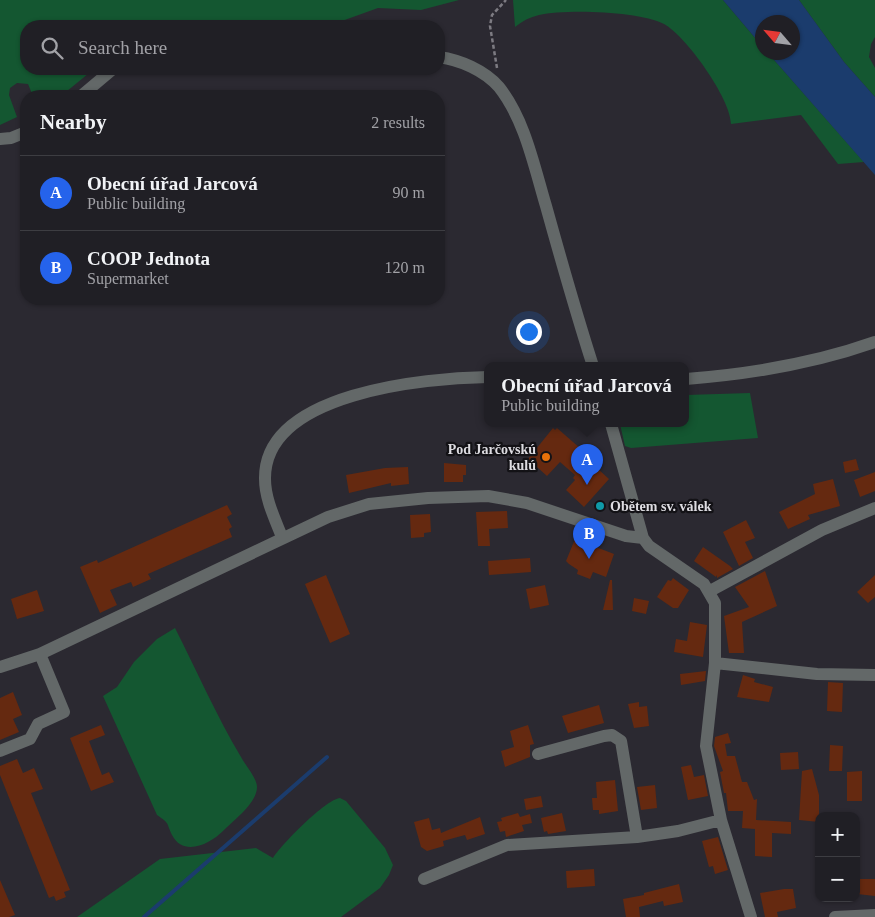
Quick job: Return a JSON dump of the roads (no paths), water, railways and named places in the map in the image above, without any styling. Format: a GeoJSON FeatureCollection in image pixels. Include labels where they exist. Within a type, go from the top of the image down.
{"type":"FeatureCollection","features":[{"type":"Feature","properties":{"kind":"street"},"geometry":{"type":"LineString","coordinates":[[445,59],[474,68],[497,85],[516,115],[532,158],[593,362]]}},
{"type":"Feature","properties":{"kind":"street"},"geometry":{"type":"LineString","coordinates":[[88,90],[107,75]]}},
{"type":"Feature","properties":{"kind":"street"},"geometry":{"type":"LineString","coordinates":[[0,139],[20,134]]}},
{"type":"Feature","properties":{"kind":"street"},"geometry":{"type":"LineString","coordinates":[[689,379],[787,367],[875,342]]}},
{"type":"Feature","properties":{"kind":"street"},"geometry":{"type":"LineString","coordinates":[[282,537],[266,489],[266,465],[275,444],[296,422],[321,407],[383,389],[446,379],[484,377]]}},
{"type":"Feature","properties":{"kind":"street"},"geometry":{"type":"LineString","coordinates":[[612,427],[643,538],[649,546],[698,579],[710,591],[716,608],[715,663],[706,746],[721,820],[751,917]]}},
{"type":"Feature","properties":{"kind":"street"},"geometry":{"type":"LineString","coordinates":[[0,666],[40,654],[282,537],[333,515],[368,504],[428,498],[488,496],[527,503],[626,536],[643,538]]}},
{"type":"Feature","properties":{"kind":"street"},"geometry":{"type":"LineString","coordinates":[[710,591],[822,530],[875,508]]}},
{"type":"Feature","properties":{"kind":"street"},"geometry":{"type":"LineString","coordinates":[[0,751],[30,739],[38,724],[64,712],[40,654]]}},
{"type":"Feature","properties":{"kind":"street"},"geometry":{"type":"LineString","coordinates":[[715,663],[827,674],[875,675]]}},
{"type":"Feature","properties":{"kind":"street"},"geometry":{"type":"LineString","coordinates":[[538,754],[604,736],[612,735],[618,738],[623,746],[628,796],[637,837]]}},
{"type":"Feature","properties":{"kind":"street"},"geometry":{"type":"LineString","coordinates":[[424,878],[507,846],[637,837],[678,831],[721,820]]}},
{"type":"Feature","properties":{"kind":"street"},"geometry":{"type":"LineString","coordinates":[[835,917],[875,915]]}},
{"type":"Feature","properties":{"kind":"water"},"geometry":{"type":"Polygon","coordinates":[[[723,0],[799,0],[844,62],[875,97],[875,175],[774,60],[800,60],[800,15],[755,15],[755,38],[723,0]]]}},
{"type":"Feature","properties":{"kind":"waterway"},"geometry":{"type":"LineString","coordinates":[[144,917],[327,757]]}},
{"type":"Feature","properties":{"kind":"place","name":"Pod Jarčovskú kulú"},"geometry":{"type":"Point","coordinates":[546,457]}},
{"type":"Feature","properties":{"kind":"place","name":"Obecní úřad Jarcová"},"geometry":{"type":"Point","coordinates":[587,485]}},
{"type":"Feature","properties":{"kind":"place","name":"Obětem sv. válek"},"geometry":{"type":"Point","coordinates":[600,506]}},
{"type":"Feature","properties":{"kind":"place","name":"COOP Jednota"},"geometry":{"type":"Point","coordinates":[589,559]}}]}
